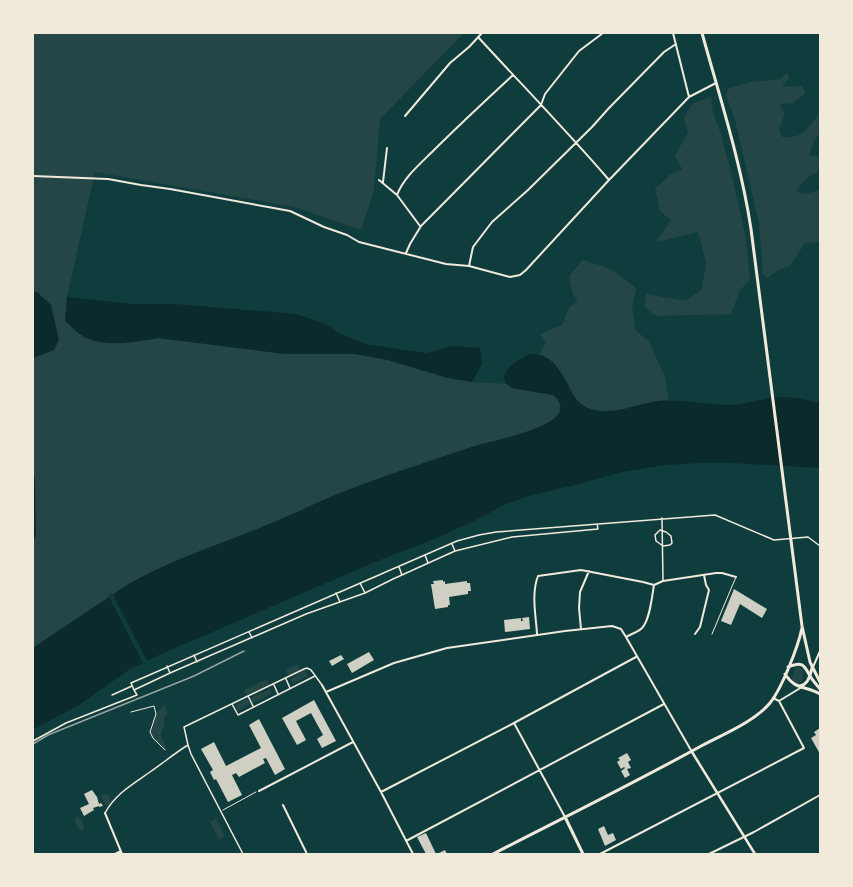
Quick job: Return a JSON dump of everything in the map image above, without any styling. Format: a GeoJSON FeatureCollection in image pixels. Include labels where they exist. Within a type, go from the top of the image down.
{"type":"FeatureCollection","features":[{"type":"Feature","properties":{"kind":"main road"},"geometry":{"type":"LineString","coordinates":[[702,33],[746,198],[802,626],[812,668],[820,682]]}},
{"type":"Feature","properties":{"kind":"main road"},"geometry":{"type":"LineString","coordinates":[[493,854],[692,752],[750,719],[765,708],[773,698],[785,674],[800,638],[802,626]]}},
{"type":"Feature","properties":{"kind":"main road"},"geometry":{"type":"LineString","coordinates":[[788,667],[796,665],[803,665],[806,667],[809,674],[820,689]]}},
{"type":"Feature","properties":{"kind":"main road"},"geometry":{"type":"LineString","coordinates":[[803,686],[808,680],[812,668]]}},
{"type":"Feature","properties":{"kind":"main road"},"geometry":{"type":"LineString","coordinates":[[785,674],[790,681],[797,686],[803,686],[820,694]]}},
{"type":"Feature","properties":{"kind":"main road"},"geometry":{"type":"LineString","coordinates":[[565,817],[583,854]]}},
{"type":"Feature","properties":{"kind":"street"},"geometry":{"type":"LineString","coordinates":[[405,116],[450,64],[482,33]]}},
{"type":"Feature","properties":{"kind":"street"},"geometry":{"type":"LineString","coordinates":[[406,253],[421,226],[541,105],[545,94],[579,51],[603,33]]}},
{"type":"Feature","properties":{"kind":"street"},"geometry":{"type":"LineString","coordinates":[[673,33],[689,97]]}},
{"type":"Feature","properties":{"kind":"street"},"geometry":{"type":"LineString","coordinates":[[478,37],[577,142],[609,180]]}},
{"type":"Feature","properties":{"kind":"street"},"geometry":{"type":"LineString","coordinates":[[469,266],[473,247],[492,222],[528,190],[577,142],[664,52],[676,44]]}},
{"type":"Feature","properties":{"kind":"street"},"geometry":{"type":"LineString","coordinates":[[397,195],[401,185],[414,170],[465,118],[513,75]]}},
{"type":"Feature","properties":{"kind":"street"},"geometry":{"type":"LineString","coordinates":[[33,176],[108,179],[290,211],[324,227],[347,235],[359,242],[446,264],[469,266],[510,278],[520,275],[526,270],[609,180],[689,97],[716,83]]}},
{"type":"Feature","properties":{"kind":"street"},"geometry":{"type":"LineString","coordinates":[[383,182],[387,148]]}},
{"type":"Feature","properties":{"kind":"street"},"geometry":{"type":"LineString","coordinates":[[378,180],[383,182],[397,195],[421,226]]}},
{"type":"Feature","properties":{"kind":"street"},"geometry":{"type":"LineString","coordinates":[[33,741],[66,723],[137,695],[131,682],[398,566],[452,544],[479,535],[496,532],[715,515],[774,540],[808,537],[820,546]]}},
{"type":"Feature","properties":{"kind":"street"},"geometry":{"type":"LineString","coordinates":[[662,518],[663,581]]}},
{"type":"Feature","properties":{"kind":"street"},"geometry":{"type":"LineString","coordinates":[[134,690],[284,623],[365,593],[428,562],[455,551],[512,537],[598,529],[597,524]]}},
{"type":"Feature","properties":{"kind":"street"},"geometry":{"type":"LineString","coordinates":[[660,530],[663,530],[671,536],[672,543],[667,546],[663,546],[656,541],[655,535],[660,530]]}},
{"type":"Feature","properties":{"kind":"street"},"geometry":{"type":"LineString","coordinates":[[452,544],[455,551]]}},
{"type":"Feature","properties":{"kind":"street"},"geometry":{"type":"LineString","coordinates":[[425,555],[428,562]]}},
{"type":"Feature","properties":{"kind":"street"},"geometry":{"type":"LineString","coordinates":[[398,566],[402,575]]}},
{"type":"Feature","properties":{"kind":"street"},"geometry":{"type":"LineString","coordinates":[[538,634],[535,607],[536,581],[538,576],[573,570],[589,570],[654,585],[663,581],[704,574],[722,573],[736,577]]}},
{"type":"Feature","properties":{"kind":"street"},"geometry":{"type":"LineString","coordinates":[[581,629],[579,608],[580,592],[589,570]]}},
{"type":"Feature","properties":{"kind":"street"},"geometry":{"type":"LineString","coordinates":[[695,634],[700,627],[709,590],[706,585],[704,574]]}},
{"type":"Feature","properties":{"kind":"street"},"geometry":{"type":"LineString","coordinates":[[360,583],[365,593]]}},
{"type":"Feature","properties":{"kind":"street"},"geometry":{"type":"LineString","coordinates":[[626,637],[643,627],[646,622],[654,585]]}},
{"type":"Feature","properties":{"kind":"street"},"geometry":{"type":"LineString","coordinates":[[336,594],[340,602]]}},
{"type":"Feature","properties":{"kind":"street"},"geometry":{"type":"LineString","coordinates":[[281,617],[284,623]]}},
{"type":"Feature","properties":{"kind":"street"},"geometry":{"type":"LineString","coordinates":[[326,692],[394,663],[446,648],[538,634],[612,626],[617,627],[621,629],[626,637],[636,657],[692,752],[755,854]]}},
{"type":"Feature","properties":{"kind":"street"},"geometry":{"type":"LineString","coordinates":[[249,632],[252,638]]}},
{"type":"Feature","properties":{"kind":"street"},"geometry":{"type":"LineString","coordinates":[[812,668],[820,651]]}},
{"type":"Feature","properties":{"kind":"street"},"geometry":{"type":"LineString","coordinates":[[194,655],[197,662]]}},
{"type":"Feature","properties":{"kind":"street"},"geometry":{"type":"LineString","coordinates":[[381,792],[514,723],[636,657]]}},
{"type":"Feature","properties":{"kind":"street"},"geometry":{"type":"LineString","coordinates":[[167,666],[170,674]]}},
{"type":"Feature","properties":{"kind":"street"},"geometry":{"type":"LineString","coordinates":[[243,854],[192,754],[188,745],[184,727],[307,668],[311,670],[326,692],[413,854]]}},
{"type":"Feature","properties":{"kind":"street"},"geometry":{"type":"LineString","coordinates":[[232,704],[238,715],[253,706],[315,676]]}},
{"type":"Feature","properties":{"kind":"street"},"geometry":{"type":"LineString","coordinates":[[286,678],[290,688]]}},
{"type":"Feature","properties":{"kind":"street"},"geometry":{"type":"LineString","coordinates":[[273,684],[278,694]]}},
{"type":"Feature","properties":{"kind":"street"},"geometry":{"type":"LineString","coordinates":[[112,695],[132,686]]}},
{"type":"Feature","properties":{"kind":"street"},"geometry":{"type":"LineString","coordinates":[[779,701],[803,686]]}},
{"type":"Feature","properties":{"kind":"street"},"geometry":{"type":"LineString","coordinates":[[248,696],[253,706]]}},
{"type":"Feature","properties":{"kind":"street"},"geometry":{"type":"LineString","coordinates":[[600,854],[804,748],[779,701],[773,698]]}},
{"type":"Feature","properties":{"kind":"street"},"geometry":{"type":"LineString","coordinates":[[406,841],[664,704]]}},
{"type":"Feature","properties":{"kind":"street"},"geometry":{"type":"LineString","coordinates":[[514,723],[565,817]]}},
{"type":"Feature","properties":{"kind":"street"},"geometry":{"type":"LineString","coordinates":[[259,790],[353,742]]}},
{"type":"Feature","properties":{"kind":"street"},"geometry":{"type":"LineString","coordinates":[[122,854],[105,813],[113,801],[130,785],[188,745]]}},
{"type":"Feature","properties":{"kind":"street"},"geometry":{"type":"LineString","coordinates":[[709,854],[754,832],[820,795]]}},
{"type":"Feature","properties":{"kind":"street"},"geometry":{"type":"LineString","coordinates":[[282,805],[307,854]]}},
{"type":"Feature","properties":{"kind":"street"},"geometry":{"type":"LineString","coordinates":[[115,854],[121,851]]}},
{"type":"Feature","properties":{"kind":"lane"},"geometry":{"type":"LineString","coordinates":[[712,634],[736,577]]}},
{"type":"Feature","properties":{"kind":"path"},"geometry":{"type":"LineString","coordinates":[[131,712],[154,706],[156,714],[150,732],[153,738],[165,750]]}},
{"type":"Feature","properties":{"kind":"path"},"geometry":{"type":"LineString","coordinates":[[221,811],[259,790]]}},
{"type":"Feature","properties":{"kind":"shaded area"},"geometry":{"type":"Polygon","coordinates":[[[33,33],[464,33],[380,119],[374,190],[361,230],[295,207],[95,172],[67,297],[65,320],[107,343],[140,341],[158,338],[285,354],[355,354],[388,360],[448,378],[472,382],[507,384],[512,388],[553,395],[558,400],[561,407],[557,416],[531,431],[475,446],[349,489],[281,519],[161,567],[127,585],[33,648],[33,33]]]}},
{"type":"Feature","properties":{"kind":"shaded area"},"geometry":{"type":"Polygon","coordinates":[[[787,73],[789,78],[782,87],[802,86],[805,94],[793,103],[780,104],[785,114],[779,128],[782,137],[800,135],[819,114],[820,110],[820,132],[815,139],[809,155],[820,157],[819,167],[817,172],[805,180],[796,191],[805,194],[820,190],[820,242],[805,243],[790,266],[780,269],[767,278],[763,274],[759,223],[735,120],[726,95],[729,88],[752,82],[780,79],[787,73]]]}},
{"type":"Feature","properties":{"kind":"shaded area"},"geometry":{"type":"Polygon","coordinates":[[[711,97],[713,113],[721,134],[746,238],[750,280],[740,290],[731,314],[656,316],[644,307],[646,294],[686,301],[702,289],[706,262],[698,232],[656,242],[671,220],[660,211],[655,189],[670,175],[682,169],[675,156],[688,132],[684,117],[693,103],[711,97]]]}},
{"type":"Feature","properties":{"kind":"shaded area"},"geometry":{"type":"Polygon","coordinates":[[[583,260],[608,268],[636,288],[632,309],[636,331],[649,341],[665,377],[669,401],[605,411],[583,406],[576,398],[564,377],[556,367],[539,354],[546,343],[540,334],[562,325],[570,306],[578,302],[573,294],[569,276],[583,260]]]}},
{"type":"Feature","properties":{"kind":"shaded area"},"geometry":{"type":"Polygon","coordinates":[[[33,292],[37,292],[51,305],[59,340],[54,350],[33,358],[33,292]]]}},
{"type":"Feature","properties":{"kind":"shaded area"},"geometry":{"type":"Polygon","coordinates":[[[67,297],[133,304],[175,304],[296,314],[323,323],[341,334],[365,344],[426,353],[453,346],[480,348],[482,364],[472,382],[448,378],[388,360],[355,354],[285,354],[158,338],[121,343],[102,342],[84,337],[65,321],[67,297]]]}},
{"type":"Feature","properties":{"kind":"shaded area"},"geometry":{"type":"Polygon","coordinates":[[[529,354],[542,356],[552,361],[559,369],[576,398],[583,406],[594,410],[618,410],[657,401],[683,401],[727,405],[784,397],[798,398],[820,403],[820,468],[732,463],[665,465],[622,472],[529,496],[504,505],[480,518],[434,539],[375,562],[159,655],[130,669],[79,705],[33,730],[33,648],[127,585],[161,567],[281,519],[349,489],[475,446],[530,431],[557,416],[561,407],[553,395],[512,388],[506,383],[504,378],[508,368],[529,354]]]}},
{"type":"Feature","properties":{"kind":"shaded area"},"geometry":{"type":"Polygon","coordinates":[[[33,476],[35,479],[36,536],[33,541],[33,476]]]}},
{"type":"Feature","properties":{"kind":"shaded area"},"geometry":{"type":"Polygon","coordinates":[[[298,664],[300,669],[288,675],[286,670],[298,664]]]}},
{"type":"Feature","properties":{"kind":"shaded area"},"geometry":{"type":"Polygon","coordinates":[[[798,666],[803,670],[802,681],[797,684],[793,682],[792,678],[795,668],[798,666]]]}},
{"type":"Feature","properties":{"kind":"shaded area"},"geometry":{"type":"Polygon","coordinates":[[[305,670],[308,676],[293,684],[290,679],[305,670]]]}},
{"type":"Feature","properties":{"kind":"shaded area"},"geometry":{"type":"Polygon","coordinates":[[[267,679],[269,684],[247,695],[244,692],[244,690],[267,679]]]}},
{"type":"Feature","properties":{"kind":"shaded area"},"geometry":{"type":"Polygon","coordinates":[[[270,689],[272,694],[253,703],[250,698],[270,689]]]}},
{"type":"Feature","properties":{"kind":"shaded area"},"geometry":{"type":"Polygon","coordinates":[[[247,699],[250,704],[238,711],[235,706],[247,699]]]}},
{"type":"Feature","properties":{"kind":"shaded area"},"geometry":{"type":"Polygon","coordinates":[[[164,705],[168,713],[164,718],[164,725],[161,734],[167,749],[166,750],[154,738],[151,732],[157,712],[164,705]]]}},
{"type":"Feature","properties":{"kind":"shaded area"},"geometry":{"type":"Polygon","coordinates":[[[107,793],[111,800],[110,804],[106,806],[101,796],[107,793]]]}},
{"type":"Feature","properties":{"kind":"shaded area"},"geometry":{"type":"Polygon","coordinates":[[[79,816],[84,825],[83,831],[78,828],[76,822],[75,818],[79,816]]]}},
{"type":"Feature","properties":{"kind":"shaded area"},"geometry":{"type":"Polygon","coordinates":[[[216,819],[225,836],[219,839],[210,822],[216,819]]]}},
{"type":"Feature","properties":{"kind":"pier"},"geometry":{"type":"Polygon","coordinates":[[[112,593],[148,663],[144,665],[108,595],[112,593]]]}},
{"type":"Feature","properties":{"kind":"building"},"geometry":{"type":"Polygon","coordinates":[[[443,580],[443,582],[445,581],[445,584],[467,581],[467,583],[470,583],[471,591],[468,591],[468,594],[449,597],[450,605],[448,605],[448,607],[435,609],[431,584],[434,584],[433,581],[443,580]]]}},
{"type":"Feature","properties":{"kind":"building"},"geometry":{"type":"Polygon","coordinates":[[[734,589],[767,609],[762,618],[740,604],[731,625],[721,621],[734,589]]]}},
{"type":"Feature","properties":{"kind":"building"},"geometry":{"type":"Polygon","coordinates":[[[529,617],[530,629],[505,632],[504,620],[521,618],[521,621],[523,621],[522,618],[529,617]]]}},
{"type":"Feature","properties":{"kind":"building"},"geometry":{"type":"Polygon","coordinates":[[[369,652],[374,660],[352,673],[347,664],[369,652]]]}},
{"type":"Feature","properties":{"kind":"building"},"geometry":{"type":"Polygon","coordinates":[[[341,655],[344,659],[332,666],[329,661],[341,655]]]}},
{"type":"Feature","properties":{"kind":"building"},"geometry":{"type":"Polygon","coordinates":[[[314,700],[336,741],[322,748],[317,739],[323,735],[311,713],[296,721],[306,740],[297,745],[282,718],[314,700]]]}},
{"type":"Feature","properties":{"kind":"building"},"geometry":{"type":"Polygon","coordinates":[[[259,719],[285,769],[275,775],[266,758],[263,759],[265,763],[239,777],[236,773],[232,775],[242,795],[228,802],[216,779],[214,780],[210,772],[213,770],[201,749],[214,742],[226,766],[261,748],[249,725],[259,719]]]}},
{"type":"Feature","properties":{"kind":"building"},"geometry":{"type":"Polygon","coordinates":[[[820,728],[820,754],[811,738],[816,735],[814,732],[820,728]]]}},
{"type":"Feature","properties":{"kind":"building"},"geometry":{"type":"Polygon","coordinates":[[[627,753],[631,760],[628,762],[631,768],[627,769],[630,775],[625,778],[621,771],[625,768],[624,767],[621,769],[617,762],[620,760],[618,758],[627,753]]]}},
{"type":"Feature","properties":{"kind":"building"},"geometry":{"type":"Polygon","coordinates":[[[92,790],[97,797],[99,804],[101,803],[103,806],[93,808],[94,810],[84,816],[80,808],[89,804],[84,794],[92,790]]]}},
{"type":"Feature","properties":{"kind":"building"},"geometry":{"type":"Polygon","coordinates":[[[604,826],[608,835],[613,833],[616,840],[605,846],[598,829],[604,826]]]}},
{"type":"Feature","properties":{"kind":"building"},"geometry":{"type":"Polygon","coordinates":[[[426,833],[436,854],[426,854],[417,837],[426,833]]]}},
{"type":"Feature","properties":{"kind":"building"},"geometry":{"type":"Polygon","coordinates":[[[445,850],[447,854],[437,854],[445,850]]]}},
{"type":"Feature","properties":{"kind":"railway"},"geometry":{"type":"LineString","coordinates":[[33,744],[48,735],[194,676],[244,651]]}}]}
